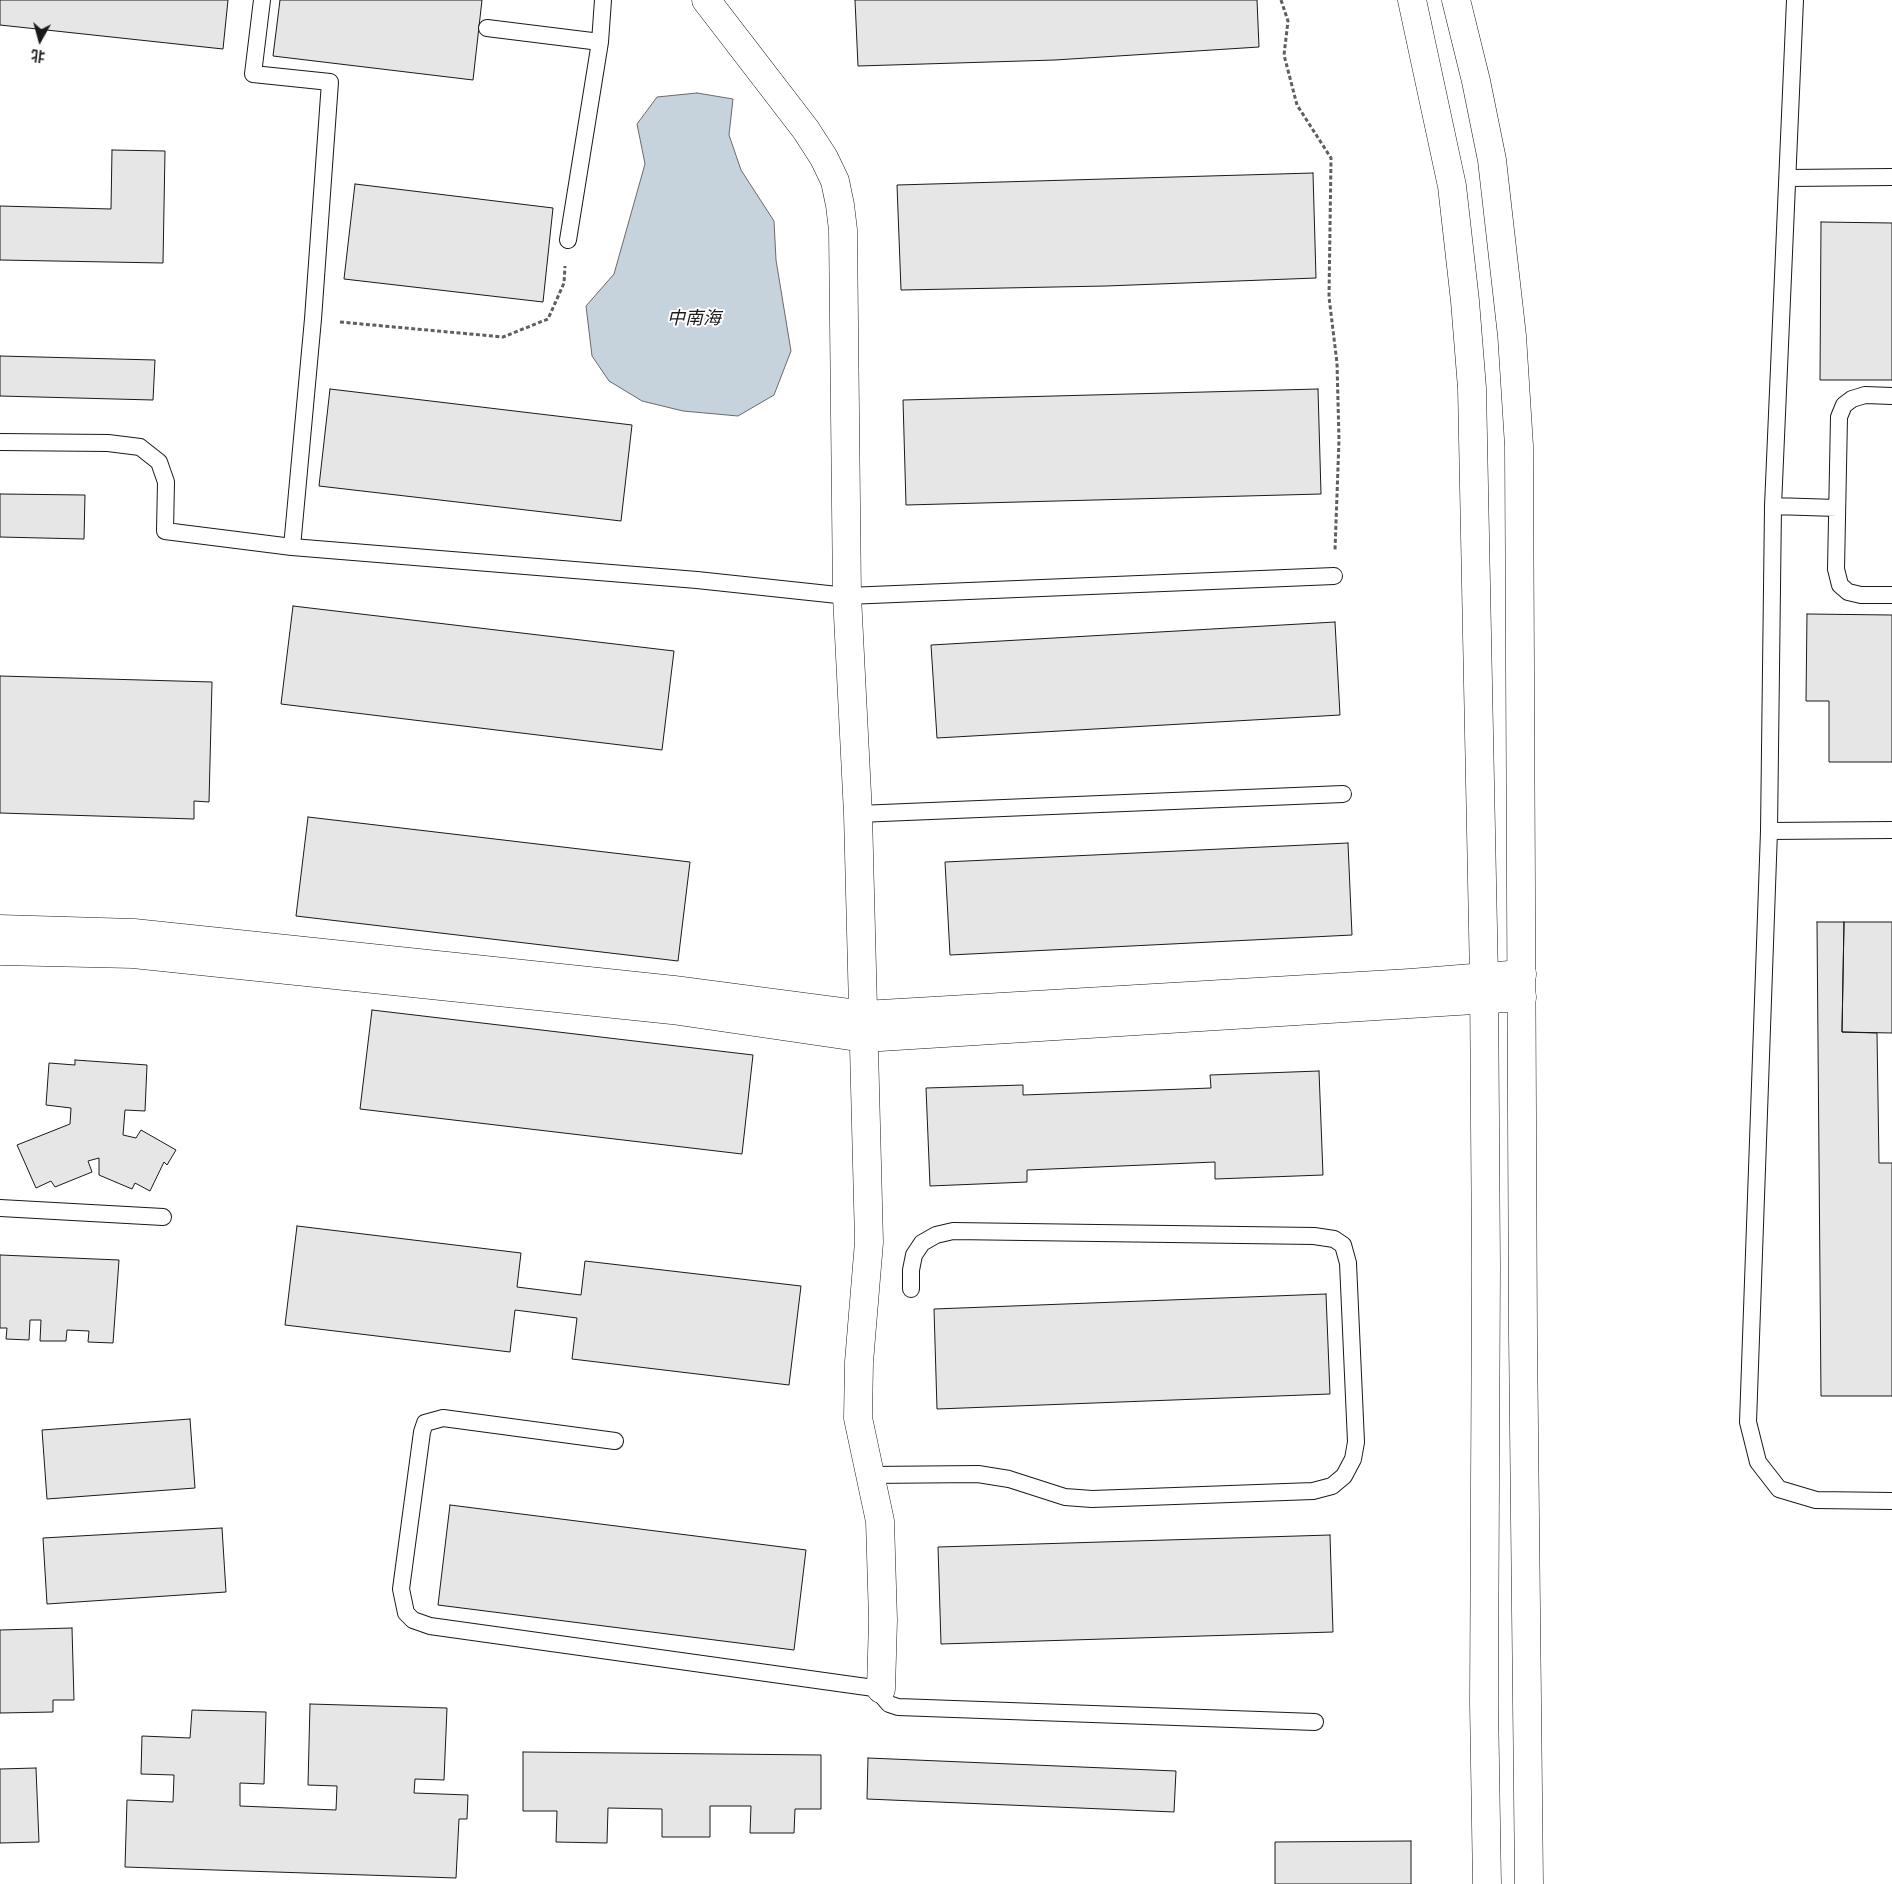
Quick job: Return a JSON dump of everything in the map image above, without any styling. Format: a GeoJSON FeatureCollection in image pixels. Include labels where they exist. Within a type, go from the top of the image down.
{"type":"FeatureCollection","features":[{"type":"Feature","properties":{"kind":"street"},"geometry":{"type":"LineString","coordinates":[[706,0],[806,130],[824,158],[835,181],[843,230],[847,596],[858,814],[869,1242],[859,1362],[858,1418],[880,1521],[882,1549],[881,1689]]}},
{"type":"Feature","properties":{"kind":"street"},"geometry":{"type":"LineString","coordinates":[[1412,0],[1452,186],[1465,301],[1472,388],[1484,989],[1486,1266],[1484,1703],[1487,1884]]}},
{"type":"Feature","properties":{"kind":"street"},"geometry":{"type":"LineString","coordinates":[[1456,0],[1492,160],[1513,356],[1519,446],[1529,1884]]}},
{"type":"Feature","properties":{"kind":"street"},"geometry":{"type":"LineString","coordinates":[[0,929],[134,932],[674,990],[864,1026]]}},
{"type":"Feature","properties":{"kind":"street"},"geometry":{"type":"LineString","coordinates":[[0,951],[133,954],[672,1010],[864,1026],[1484,989],[1522,985]]}},
{"type":"Feature","properties":{"kind":"lane"},"geometry":{"type":"LineString","coordinates":[[262,0],[254,74],[330,82],[313,319],[292,547]]}},
{"type":"Feature","properties":{"kind":"lane"},"geometry":{"type":"LineString","coordinates":[[568,240],[600,42],[603,0]]}},
{"type":"Feature","properties":{"kind":"lane"},"geometry":{"type":"LineString","coordinates":[[1795,0],[1773,506],[1769,831],[1748,1422],[1758,1462],[1779,1489],[1816,1500],[1892,1501]]}},
{"type":"Feature","properties":{"kind":"lane"},"geometry":{"type":"LineString","coordinates":[[487,28],[600,42]]}},
{"type":"Feature","properties":{"kind":"lane"},"geometry":{"type":"LineString","coordinates":[[1788,178],[1892,177]]}},
{"type":"Feature","properties":{"kind":"lane"},"geometry":{"type":"LineString","coordinates":[[1892,396],[1865,395],[1852,399],[1844,405],[1840,417],[1836,508],[1836,569],[1840,585],[1848,592],[1861,595],[1892,595]]}},
{"type":"Feature","properties":{"kind":"lane"},"geometry":{"type":"LineString","coordinates":[[0,442],[108,443],[140,447],[159,462],[166,482],[165,531],[292,547],[697,580],[847,596],[1334,576]]}},
{"type":"Feature","properties":{"kind":"lane"},"geometry":{"type":"LineString","coordinates":[[1773,506],[1836,508]]}},
{"type":"Feature","properties":{"kind":"lane"},"geometry":{"type":"LineString","coordinates":[[858,814],[1343,794]]}},
{"type":"Feature","properties":{"kind":"lane"},"geometry":{"type":"LineString","coordinates":[[1769,831],[1892,830]]}},
{"type":"Feature","properties":{"kind":"lane"},"geometry":{"type":"LineString","coordinates":[[0,1208],[163,1217]]}},
{"type":"Feature","properties":{"kind":"lane"},"geometry":{"type":"LineString","coordinates":[[870,1475],[978,1474],[1009,1479],[1064,1497],[1092,1499],[1313,1492],[1332,1486],[1344,1476],[1353,1460],[1356,1442],[1348,1262],[1342,1245],[1334,1239],[1314,1236],[953,1231],[936,1235],[922,1244],[914,1255],[911,1270],[911,1289]]}},
{"type":"Feature","properties":{"kind":"lane"},"geometry":{"type":"LineString","coordinates":[[614,1441],[443,1418],[425,1423],[422,1432],[401,1589],[406,1613],[413,1620],[430,1626],[881,1689],[883,1697],[889,1704],[903,1708],[1314,1722]]}},
{"type":"Feature","properties":{"kind":"path"},"geometry":{"type":"LineString","coordinates":[[1281,0],[1288,21],[1284,55],[1297,104],[1331,158],[1332,232],[1329,297],[1337,363],[1339,440],[1334,576]]}},
{"type":"Feature","properties":{"kind":"path"},"geometry":{"type":"LineString","coordinates":[[313,319],[502,337],[548,319],[564,283],[568,240]]}},
{"type":"Feature","properties":{"kind":"water","name":"中南海"},"geometry":{"type":"Polygon","coordinates":[[[697,93],[733,99],[729,135],[741,170],[774,221],[776,260],[791,351],[774,395],[738,416],[683,411],[642,401],[609,381],[592,356],[586,306],[614,274],[645,164],[637,124],[657,97],[697,93]]]}},
{"type":"Feature","properties":{"kind":"building"},"geometry":{"type":"Polygon","coordinates":[[[0,0],[228,0],[223,49],[0,25],[0,0]]]}},
{"type":"Feature","properties":{"kind":"building"},"geometry":{"type":"Polygon","coordinates":[[[280,0],[482,0],[473,80],[273,56],[280,0]]]}},
{"type":"Feature","properties":{"kind":"building"},"geometry":{"type":"Polygon","coordinates":[[[855,0],[1257,0],[1259,47],[1055,60],[858,66],[855,0]]]}},
{"type":"Feature","properties":{"kind":"building"},"geometry":{"type":"Polygon","coordinates":[[[112,150],[165,151],[163,263],[0,260],[0,206],[111,209],[112,150]]]}},
{"type":"Feature","properties":{"kind":"building"},"geometry":{"type":"Polygon","coordinates":[[[1313,173],[1316,278],[1106,286],[901,290],[897,185],[1313,173]]]}},
{"type":"Feature","properties":{"kind":"building"},"geometry":{"type":"Polygon","coordinates":[[[355,184],[553,208],[543,302],[344,279],[355,184]]]}},
{"type":"Feature","properties":{"kind":"building"},"geometry":{"type":"Polygon","coordinates":[[[1821,222],[1892,223],[1892,380],[1820,380],[1821,222]]]}},
{"type":"Feature","properties":{"kind":"building"},"geometry":{"type":"Polygon","coordinates":[[[0,356],[155,360],[153,400],[0,396],[0,356]]]}},
{"type":"Feature","properties":{"kind":"building"},"geometry":{"type":"Polygon","coordinates":[[[330,389],[632,425],[621,521],[319,486],[330,389]]]}},
{"type":"Feature","properties":{"kind":"building"},"geometry":{"type":"Polygon","coordinates":[[[1318,389],[1321,494],[906,505],[903,400],[1318,389]]]}},
{"type":"Feature","properties":{"kind":"building"},"geometry":{"type":"Polygon","coordinates":[[[0,494],[85,495],[84,539],[0,537],[0,494]]]}},
{"type":"Feature","properties":{"kind":"building"},"geometry":{"type":"Polygon","coordinates":[[[293,606],[674,651],[662,750],[281,704],[293,606]]]}},
{"type":"Feature","properties":{"kind":"building"},"geometry":{"type":"Polygon","coordinates":[[[1807,614],[1892,615],[1892,762],[1829,762],[1829,701],[1806,701],[1807,614]]]}},
{"type":"Feature","properties":{"kind":"building"},"geometry":{"type":"Polygon","coordinates":[[[1335,622],[1340,715],[937,738],[931,645],[1335,622]]]}},
{"type":"Feature","properties":{"kind":"building"},"geometry":{"type":"Polygon","coordinates":[[[0,676],[212,682],[209,802],[194,801],[194,819],[0,813],[0,676]]]}},
{"type":"Feature","properties":{"kind":"building"},"geometry":{"type":"Polygon","coordinates":[[[308,817],[690,862],[678,961],[296,916],[308,817]]]}},
{"type":"Feature","properties":{"kind":"building"},"geometry":{"type":"Polygon","coordinates":[[[1348,843],[1352,935],[950,955],[945,862],[1348,843]]]}},
{"type":"Feature","properties":{"kind":"building"},"geometry":{"type":"Polygon","coordinates":[[[1817,922],[1844,922],[1842,1032],[1877,1033],[1879,1163],[1892,1163],[1892,1396],[1821,1396],[1817,922]]]}},
{"type":"Feature","properties":{"kind":"building"},"geometry":{"type":"Polygon","coordinates":[[[1844,922],[1892,922],[1892,1033],[1842,1032],[1844,922]]]}},
{"type":"Feature","properties":{"kind":"building"},"geometry":{"type":"Polygon","coordinates":[[[372,1010],[753,1055],[742,1154],[360,1109],[372,1010]]]}},
{"type":"Feature","properties":{"kind":"building"},"geometry":{"type":"Polygon","coordinates":[[[75,1060],[147,1065],[145,1111],[125,1110],[123,1135],[136,1138],[141,1130],[176,1150],[167,1165],[164,1162],[150,1191],[135,1183],[132,1189],[99,1175],[99,1158],[88,1161],[92,1172],[55,1187],[51,1181],[36,1188],[17,1145],[70,1124],[71,1108],[46,1105],[49,1063],[75,1065],[75,1060]]]}},
{"type":"Feature","properties":{"kind":"building"},"geometry":{"type":"Polygon","coordinates":[[[1319,1071],[1323,1175],[1215,1179],[1215,1162],[1027,1170],[1027,1182],[930,1186],[926,1088],[1023,1085],[1023,1095],[1211,1088],[1210,1075],[1319,1071]]]}},
{"type":"Feature","properties":{"kind":"building"},"geometry":{"type":"Polygon","coordinates":[[[297,1226],[521,1253],[517,1287],[581,1295],[585,1261],[801,1286],[789,1385],[572,1359],[577,1318],[515,1310],[510,1352],[285,1325],[297,1226]]]}},
{"type":"Feature","properties":{"kind":"building"},"geometry":{"type":"Polygon","coordinates":[[[0,1255],[119,1260],[113,1343],[88,1342],[89,1331],[67,1330],[66,1341],[40,1341],[41,1320],[30,1320],[29,1340],[6,1339],[7,1328],[0,1328],[0,1255]]]}},
{"type":"Feature","properties":{"kind":"building"},"geometry":{"type":"Polygon","coordinates":[[[1326,1294],[1330,1394],[937,1409],[934,1309],[1326,1294]]]}},
{"type":"Feature","properties":{"kind":"building"},"geometry":{"type":"Polygon","coordinates":[[[190,1419],[195,1488],[47,1499],[42,1430],[190,1419]]]}},
{"type":"Feature","properties":{"kind":"building"},"geometry":{"type":"Polygon","coordinates":[[[450,1505],[806,1550],[794,1650],[438,1605],[450,1505]]]}},
{"type":"Feature","properties":{"kind":"building"},"geometry":{"type":"Polygon","coordinates":[[[222,1528],[226,1592],[47,1604],[43,1538],[222,1528]]]}},
{"type":"Feature","properties":{"kind":"building"},"geometry":{"type":"Polygon","coordinates":[[[1330,1535],[1333,1632],[941,1644],[938,1547],[1330,1535]]]}},
{"type":"Feature","properties":{"kind":"building"},"geometry":{"type":"Polygon","coordinates":[[[72,1628],[74,1700],[53,1700],[53,1712],[0,1713],[0,1630],[72,1628]]]}},
{"type":"Feature","properties":{"kind":"building"},"geometry":{"type":"Polygon","coordinates":[[[310,1704],[447,1708],[444,1780],[415,1779],[414,1793],[468,1795],[467,1819],[459,1819],[456,1878],[125,1867],[127,1800],[173,1802],[174,1775],[141,1774],[142,1736],[190,1738],[192,1710],[266,1712],[264,1784],[240,1783],[240,1806],[336,1810],[337,1786],[308,1785],[310,1704]]]}},
{"type":"Feature","properties":{"kind":"building"},"geometry":{"type":"Polygon","coordinates":[[[523,1752],[821,1755],[821,1809],[795,1809],[794,1833],[750,1833],[751,1806],[710,1806],[710,1837],[662,1837],[662,1809],[608,1808],[607,1843],[556,1842],[557,1811],[523,1811],[523,1752]]]}},
{"type":"Feature","properties":{"kind":"building"},"geometry":{"type":"Polygon","coordinates":[[[868,1758],[1176,1771],[1174,1812],[867,1799],[868,1758]]]}},
{"type":"Feature","properties":{"kind":"building"},"geometry":{"type":"Polygon","coordinates":[[[36,1768],[39,1842],[0,1843],[0,1769],[36,1768]]]}},
{"type":"Feature","properties":{"kind":"building"},"geometry":{"type":"Polygon","coordinates":[[[1411,1841],[1411,1884],[1275,1884],[1275,1842],[1411,1841]]]}}]}
